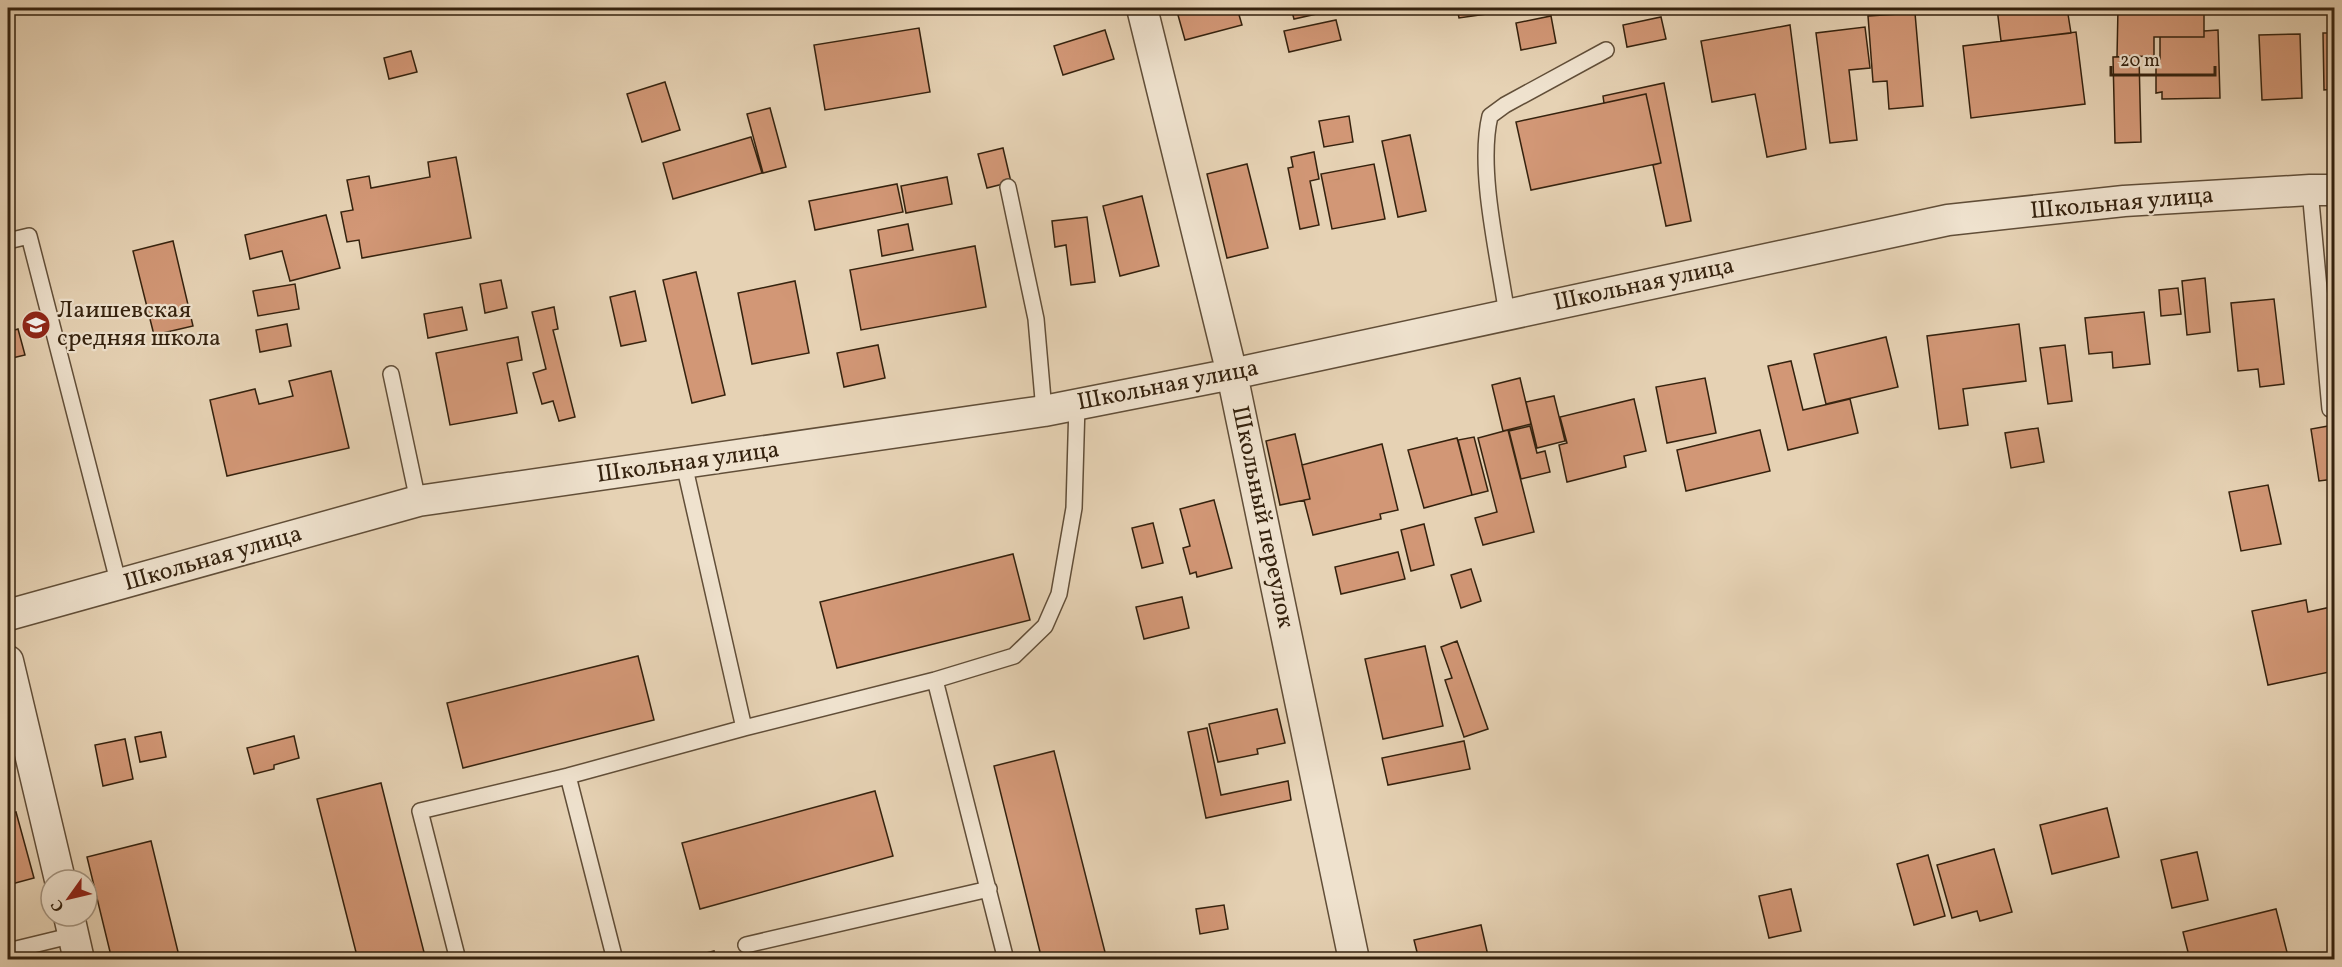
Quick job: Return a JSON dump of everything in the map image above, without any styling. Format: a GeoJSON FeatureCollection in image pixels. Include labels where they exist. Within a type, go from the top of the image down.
{"type":"FeatureCollection","features":[{"type":"Feature","properties":{"kind":"street","name":"Школьный переулок"},"geometry":{"type":"LineString","coordinates":[[1142,8],[1232,374],[1354,960]]}},
{"type":"Feature","properties":{"kind":"street","name":"Школьная улица"},"geometry":{"type":"LineString","coordinates":[[8,615],[418,501],[1044,411],[1232,374],[1948,220],[2124,201],[2322,190]]}},
{"type":"Feature","properties":{"kind":"street"},"geometry":{"type":"LineString","coordinates":[[8,661],[57,868]]}},
{"type":"Feature","properties":{"kind":"lane"},"geometry":{"type":"LineString","coordinates":[[1508,315],[1488,185],[1485,135],[1490,116],[1606,50]]}},
{"type":"Feature","properties":{"kind":"lane"},"geometry":{"type":"LineString","coordinates":[[1008,187],[1036,319],[1044,411]]}},
{"type":"Feature","properties":{"kind":"lane"},"geometry":{"type":"LineString","coordinates":[[2322,190],[2330,409]]}},
{"type":"Feature","properties":{"kind":"lane"},"geometry":{"type":"LineString","coordinates":[[8,241],[29,236],[119,585]]}},
{"type":"Feature","properties":{"kind":"lane"},"geometry":{"type":"LineString","coordinates":[[391,374],[418,501]]}},
{"type":"Feature","properties":{"kind":"lane"},"geometry":{"type":"LineString","coordinates":[[458,960],[420,811],[568,776],[744,728],[935,680],[1014,656],[1045,626],[1059,594],[1074,508],[1077,404]]}},
{"type":"Feature","properties":{"kind":"lane"},"geometry":{"type":"LineString","coordinates":[[684,464],[744,728]]}},
{"type":"Feature","properties":{"kind":"lane"},"geometry":{"type":"LineString","coordinates":[[935,680],[1006,960]]}},
{"type":"Feature","properties":{"kind":"lane"},"geometry":{"type":"LineString","coordinates":[[568,776],[615,960]]}},
{"type":"Feature","properties":{"kind":"lane"},"geometry":{"type":"LineString","coordinates":[[746,945],[988,890]]}},
{"type":"Feature","properties":{"kind":"lane"},"geometry":{"type":"LineString","coordinates":[[8,951],[74,937]]}},
{"type":"Feature","properties":{"kind":"building"},"geometry":{"type":"Polygon","coordinates":[[[1176,8],[1237,8],[1242,25],[1185,40],[1176,8]]]}},
{"type":"Feature","properties":{"kind":"building"},"geometry":{"type":"Polygon","coordinates":[[[1291,8],[1343,8],[1294,19],[1291,8]]]}},
{"type":"Feature","properties":{"kind":"building"},"geometry":{"type":"Polygon","coordinates":[[[1457,8],[1485,8],[1486,14],[1459,18],[1457,8]]]}},
{"type":"Feature","properties":{"kind":"building"},"geometry":{"type":"Polygon","coordinates":[[[1997,8],[2067,8],[2071,33],[2001,41],[1997,8]]]}},
{"type":"Feature","properties":{"kind":"building"},"geometry":{"type":"Polygon","coordinates":[[[2118,8],[2204,8],[2204,37],[2154,37],[2154,56],[2117,57],[2118,8]]]}},
{"type":"Feature","properties":{"kind":"building"},"geometry":{"type":"Polygon","coordinates":[[[1915,13],[1923,106],[1889,109],[1887,81],[1873,82],[1868,16],[1915,13]]]}},
{"type":"Feature","properties":{"kind":"building"},"geometry":{"type":"Polygon","coordinates":[[[1551,16],[1556,43],[1521,50],[1516,23],[1551,16]]]}},
{"type":"Feature","properties":{"kind":"building"},"geometry":{"type":"Polygon","coordinates":[[[1661,17],[1666,39],[1627,47],[1623,25],[1661,17]]]}},
{"type":"Feature","properties":{"kind":"building"},"geometry":{"type":"Polygon","coordinates":[[[1336,20],[1341,40],[1289,52],[1284,31],[1336,20]]]}},
{"type":"Feature","properties":{"kind":"building"},"geometry":{"type":"Polygon","coordinates":[[[1790,25],[1806,149],[1767,157],[1755,94],[1712,102],[1701,41],[1790,25]]]}},
{"type":"Feature","properties":{"kind":"building"},"geometry":{"type":"Polygon","coordinates":[[[1865,27],[1870,68],[1849,70],[1857,140],[1830,143],[1816,33],[1865,27]]]}},
{"type":"Feature","properties":{"kind":"building"},"geometry":{"type":"Polygon","coordinates":[[[919,28],[930,92],[825,110],[814,45],[919,28]]]}},
{"type":"Feature","properties":{"kind":"building"},"geometry":{"type":"Polygon","coordinates":[[[1105,30],[1114,59],[1063,75],[1054,46],[1105,30]]]}},
{"type":"Feature","properties":{"kind":"building"},"geometry":{"type":"Polygon","coordinates":[[[2218,30],[2220,98],[2162,99],[2162,92],[2156,93],[2156,59],[2160,59],[2160,37],[2204,37],[2204,31],[2218,30]]]}},
{"type":"Feature","properties":{"kind":"building"},"geometry":{"type":"Polygon","coordinates":[[[2076,32],[2085,104],[1971,118],[1963,46],[2076,32]]]}},
{"type":"Feature","properties":{"kind":"building"},"geometry":{"type":"Polygon","coordinates":[[[2323,33],[2334,33],[2334,89],[2324,90],[2323,33]]]}},
{"type":"Feature","properties":{"kind":"building"},"geometry":{"type":"Polygon","coordinates":[[[2300,34],[2302,98],[2262,100],[2259,35],[2300,34]]]}},
{"type":"Feature","properties":{"kind":"building"},"geometry":{"type":"Polygon","coordinates":[[[411,51],[417,72],[389,79],[384,58],[411,51]]]}},
{"type":"Feature","properties":{"kind":"building"},"geometry":{"type":"Polygon","coordinates":[[[2139,56],[2141,142],[2115,143],[2113,57],[2139,56]]]}},
{"type":"Feature","properties":{"kind":"building"},"geometry":{"type":"Polygon","coordinates":[[[665,82],[680,130],[642,142],[627,94],[665,82]]]}},
{"type":"Feature","properties":{"kind":"building"},"geometry":{"type":"Polygon","coordinates":[[[1664,83],[1691,221],[1666,226],[1653,165],[1661,163],[1646,94],[1604,103],[1603,96],[1664,83]]]}},
{"type":"Feature","properties":{"kind":"building"},"geometry":{"type":"Polygon","coordinates":[[[1646,94],[1661,163],[1531,190],[1516,122],[1646,94]]]}},
{"type":"Feature","properties":{"kind":"building"},"geometry":{"type":"Polygon","coordinates":[[[770,108],[786,167],[763,173],[747,114],[770,108]]]}},
{"type":"Feature","properties":{"kind":"building"},"geometry":{"type":"Polygon","coordinates":[[[1349,116],[1353,142],[1324,147],[1319,121],[1349,116]]]}},
{"type":"Feature","properties":{"kind":"building"},"geometry":{"type":"Polygon","coordinates":[[[1410,135],[1426,211],[1398,217],[1382,141],[1410,135]]]}},
{"type":"Feature","properties":{"kind":"building"},"geometry":{"type":"Polygon","coordinates":[[[751,137],[762,173],[673,199],[663,163],[751,137]]]}},
{"type":"Feature","properties":{"kind":"building"},"geometry":{"type":"Polygon","coordinates":[[[1003,148],[1011,182],[987,188],[978,154],[1003,148]]]}},
{"type":"Feature","properties":{"kind":"building"},"geometry":{"type":"Polygon","coordinates":[[[1314,152],[1319,179],[1310,181],[1319,225],[1300,229],[1288,168],[1293,167],[1291,157],[1314,152]]]}},
{"type":"Feature","properties":{"kind":"building"},"geometry":{"type":"Polygon","coordinates":[[[456,157],[471,238],[362,258],[359,240],[347,242],[341,212],[353,210],[347,180],[369,176],[371,188],[430,177],[428,162],[456,157]]]}},
{"type":"Feature","properties":{"kind":"building"},"geometry":{"type":"Polygon","coordinates":[[[1247,164],[1268,248],[1227,258],[1207,174],[1247,164]]]}},
{"type":"Feature","properties":{"kind":"building"},"geometry":{"type":"Polygon","coordinates":[[[1374,164],[1385,219],[1332,229],[1321,174],[1374,164]]]}},
{"type":"Feature","properties":{"kind":"building"},"geometry":{"type":"Polygon","coordinates":[[[947,177],[952,204],[906,213],[901,186],[947,177]]]}},
{"type":"Feature","properties":{"kind":"building"},"geometry":{"type":"Polygon","coordinates":[[[897,184],[903,212],[815,230],[809,201],[897,184]]]}},
{"type":"Feature","properties":{"kind":"building"},"geometry":{"type":"Polygon","coordinates":[[[1142,196],[1159,266],[1120,276],[1103,206],[1142,196]]]}},
{"type":"Feature","properties":{"kind":"building"},"geometry":{"type":"Polygon","coordinates":[[[326,215],[340,268],[290,281],[282,251],[250,259],[245,235],[326,215]]]}},
{"type":"Feature","properties":{"kind":"building"},"geometry":{"type":"Polygon","coordinates":[[[1087,217],[1095,282],[1071,285],[1066,245],[1055,247],[1052,221],[1087,217]]]}},
{"type":"Feature","properties":{"kind":"building"},"geometry":{"type":"Polygon","coordinates":[[[908,224],[913,250],[882,256],[878,230],[908,224]]]}},
{"type":"Feature","properties":{"kind":"building"},"geometry":{"type":"Polygon","coordinates":[[[173,241],[193,326],[154,335],[133,251],[173,241]]]}},
{"type":"Feature","properties":{"kind":"building"},"geometry":{"type":"Polygon","coordinates":[[[975,246],[986,307],[861,330],[850,270],[975,246]]]}},
{"type":"Feature","properties":{"kind":"building"},"geometry":{"type":"Polygon","coordinates":[[[696,272],[725,395],[692,403],[663,280],[696,272]]]}},
{"type":"Feature","properties":{"kind":"building"},"geometry":{"type":"Polygon","coordinates":[[[2205,278],[2210,332],[2187,335],[2182,281],[2205,278]]]}},
{"type":"Feature","properties":{"kind":"building"},"geometry":{"type":"Polygon","coordinates":[[[501,280],[507,308],[485,313],[480,284],[501,280]]]}},
{"type":"Feature","properties":{"kind":"building"},"geometry":{"type":"Polygon","coordinates":[[[795,281],[809,353],[752,364],[738,293],[795,281]]]}},
{"type":"Feature","properties":{"kind":"building"},"geometry":{"type":"Polygon","coordinates":[[[295,284],[299,309],[258,316],[253,291],[295,284]]]}},
{"type":"Feature","properties":{"kind":"building"},"geometry":{"type":"Polygon","coordinates":[[[2178,288],[2181,314],[2161,316],[2159,290],[2178,288]]]}},
{"type":"Feature","properties":{"kind":"building"},"geometry":{"type":"Polygon","coordinates":[[[635,291],[646,341],[621,346],[610,297],[635,291]]]}},
{"type":"Feature","properties":{"kind":"building"},"geometry":{"type":"Polygon","coordinates":[[[2274,299],[2284,384],[2260,387],[2258,369],[2238,371],[2231,303],[2274,299]]]}},
{"type":"Feature","properties":{"kind":"building"},"geometry":{"type":"Polygon","coordinates":[[[462,307],[467,330],[428,338],[424,314],[462,307]]]}},
{"type":"Feature","properties":{"kind":"building"},"geometry":{"type":"Polygon","coordinates":[[[554,307],[558,329],[553,330],[575,417],[559,421],[553,401],[542,404],[533,373],[546,369],[532,312],[554,307]]]}},
{"type":"Feature","properties":{"kind":"building"},"geometry":{"type":"Polygon","coordinates":[[[2144,312],[2150,364],[2113,368],[2112,352],[2089,354],[2085,318],[2144,312]]]}},
{"type":"Feature","properties":{"kind":"building"},"geometry":{"type":"Polygon","coordinates":[[[287,324],[291,346],[260,352],[256,330],[287,324]]]}},
{"type":"Feature","properties":{"kind":"building"},"geometry":{"type":"Polygon","coordinates":[[[2019,324],[2026,381],[1963,389],[1968,425],[1939,429],[1927,336],[2019,324]]]}},
{"type":"Feature","properties":{"kind":"building"},"geometry":{"type":"Polygon","coordinates":[[[18,329],[25,355],[8,359],[8,332],[18,329]]]}},
{"type":"Feature","properties":{"kind":"building"},"geometry":{"type":"Polygon","coordinates":[[[518,337],[522,360],[507,363],[517,413],[450,425],[436,353],[518,337]]]}},
{"type":"Feature","properties":{"kind":"building"},"geometry":{"type":"Polygon","coordinates":[[[1886,337],[1898,387],[1826,404],[1814,354],[1886,337]]]}},
{"type":"Feature","properties":{"kind":"building"},"geometry":{"type":"Polygon","coordinates":[[[878,345],[885,378],[844,387],[837,353],[878,345]]]}},
{"type":"Feature","properties":{"kind":"building"},"geometry":{"type":"Polygon","coordinates":[[[2065,345],[2072,401],[2048,404],[2040,348],[2065,345]]]}},
{"type":"Feature","properties":{"kind":"building"},"geometry":{"type":"Polygon","coordinates":[[[1791,361],[1803,410],[1850,399],[1858,433],[1788,450],[1768,366],[1791,361]]]}},
{"type":"Feature","properties":{"kind":"building"},"geometry":{"type":"Polygon","coordinates":[[[331,371],[349,448],[227,476],[210,400],[255,389],[259,404],[293,396],[289,381],[331,371]]]}},
{"type":"Feature","properties":{"kind":"building"},"geometry":{"type":"Polygon","coordinates":[[[1520,378],[1531,424],[1503,431],[1492,385],[1520,378]]]}},
{"type":"Feature","properties":{"kind":"building"},"geometry":{"type":"Polygon","coordinates":[[[1705,378],[1716,433],[1667,443],[1656,387],[1705,378]]]}},
{"type":"Feature","properties":{"kind":"building"},"geometry":{"type":"Polygon","coordinates":[[[1554,396],[1565,441],[1537,448],[1526,402],[1554,396]]]}},
{"type":"Feature","properties":{"kind":"building"},"geometry":{"type":"Polygon","coordinates":[[[1634,399],[1646,451],[1624,456],[1626,467],[1567,482],[1559,445],[1567,443],[1560,417],[1634,399]]]}},
{"type":"Feature","properties":{"kind":"building"},"geometry":{"type":"Polygon","coordinates":[[[2334,425],[2334,479],[2319,481],[2311,429],[2334,425]]]}},
{"type":"Feature","properties":{"kind":"building"},"geometry":{"type":"Polygon","coordinates":[[[1530,426],[1537,453],[1545,451],[1550,472],[1521,479],[1509,431],[1530,426]]]}},
{"type":"Feature","properties":{"kind":"building"},"geometry":{"type":"Polygon","coordinates":[[[2038,428],[2044,462],[2011,468],[2005,433],[2038,428]]]}},
{"type":"Feature","properties":{"kind":"building"},"geometry":{"type":"Polygon","coordinates":[[[1508,430],[1534,532],[1483,545],[1475,518],[1497,512],[1478,438],[1508,430]]]}},
{"type":"Feature","properties":{"kind":"building"},"geometry":{"type":"Polygon","coordinates":[[[1760,430],[1770,471],[1686,491],[1677,450],[1760,430]]]}},
{"type":"Feature","properties":{"kind":"building"},"geometry":{"type":"Polygon","coordinates":[[[1295,434],[1310,499],[1280,505],[1266,441],[1295,434]]]}},
{"type":"Feature","properties":{"kind":"building"},"geometry":{"type":"Polygon","coordinates":[[[1474,437],[1488,491],[1472,495],[1458,440],[1474,437]]]}},
{"type":"Feature","properties":{"kind":"building"},"geometry":{"type":"Polygon","coordinates":[[[1457,438],[1472,495],[1424,508],[1408,450],[1457,438]]]}},
{"type":"Feature","properties":{"kind":"building"},"geometry":{"type":"Polygon","coordinates":[[[1382,444],[1398,510],[1380,514],[1381,519],[1313,535],[1304,500],[1310,499],[1302,465],[1382,444]]]}},
{"type":"Feature","properties":{"kind":"building"},"geometry":{"type":"Polygon","coordinates":[[[2268,485],[2281,544],[2241,551],[2229,492],[2268,485]]]}},
{"type":"Feature","properties":{"kind":"building"},"geometry":{"type":"Polygon","coordinates":[[[1214,500],[1232,568],[1197,577],[1196,572],[1190,574],[1183,548],[1190,546],[1180,509],[1214,500]]]}},
{"type":"Feature","properties":{"kind":"building"},"geometry":{"type":"Polygon","coordinates":[[[1153,523],[1163,563],[1142,568],[1132,528],[1153,523]]]}},
{"type":"Feature","properties":{"kind":"building"},"geometry":{"type":"Polygon","coordinates":[[[1424,524],[1434,565],[1411,571],[1401,530],[1424,524]]]}},
{"type":"Feature","properties":{"kind":"building"},"geometry":{"type":"Polygon","coordinates":[[[1398,552],[1405,579],[1341,594],[1335,567],[1398,552]]]}},
{"type":"Feature","properties":{"kind":"building"},"geometry":{"type":"Polygon","coordinates":[[[1013,554],[1030,620],[837,668],[820,602],[1013,554]]]}},
{"type":"Feature","properties":{"kind":"building"},"geometry":{"type":"Polygon","coordinates":[[[1471,569],[1481,601],[1461,608],[1451,575],[1471,569]]]}},
{"type":"Feature","properties":{"kind":"building"},"geometry":{"type":"Polygon","coordinates":[[[1182,597],[1189,628],[1144,639],[1136,607],[1182,597]]]}},
{"type":"Feature","properties":{"kind":"building"},"geometry":{"type":"Polygon","coordinates":[[[2306,600],[2308,612],[2331,607],[2334,623],[2334,671],[2268,685],[2252,611],[2306,600]]]}},
{"type":"Feature","properties":{"kind":"building"},"geometry":{"type":"Polygon","coordinates":[[[1457,641],[1488,729],[1464,737],[1445,680],[1452,678],[1441,647],[1457,641]]]}},
{"type":"Feature","properties":{"kind":"building"},"geometry":{"type":"Polygon","coordinates":[[[1425,646],[1443,726],[1383,739],[1365,659],[1425,646]]]}},
{"type":"Feature","properties":{"kind":"building"},"geometry":{"type":"Polygon","coordinates":[[[638,656],[654,720],[463,768],[447,703],[638,656]]]}},
{"type":"Feature","properties":{"kind":"building"},"geometry":{"type":"Polygon","coordinates":[[[1277,709],[1285,743],[1257,749],[1258,754],[1218,762],[1209,724],[1277,709]]]}},
{"type":"Feature","properties":{"kind":"building"},"geometry":{"type":"Polygon","coordinates":[[[1207,728],[1221,795],[1288,781],[1291,800],[1206,818],[1188,732],[1207,728]]]}},
{"type":"Feature","properties":{"kind":"building"},"geometry":{"type":"Polygon","coordinates":[[[161,732],[166,757],[140,762],[135,737],[161,732]]]}},
{"type":"Feature","properties":{"kind":"building"},"geometry":{"type":"Polygon","coordinates":[[[294,736],[299,758],[274,765],[274,769],[254,774],[247,748],[294,736]]]}},
{"type":"Feature","properties":{"kind":"building"},"geometry":{"type":"Polygon","coordinates":[[[125,739],[133,779],[103,786],[95,745],[125,739]]]}},
{"type":"Feature","properties":{"kind":"building"},"geometry":{"type":"Polygon","coordinates":[[[1464,741],[1470,769],[1388,785],[1382,758],[1464,741]]]}},
{"type":"Feature","properties":{"kind":"building"},"geometry":{"type":"Polygon","coordinates":[[[1054,751],[1107,960],[1042,960],[994,766],[1054,751]]]}},
{"type":"Feature","properties":{"kind":"building"},"geometry":{"type":"Polygon","coordinates":[[[381,783],[426,960],[358,960],[317,799],[381,783]]]}},
{"type":"Feature","properties":{"kind":"building"},"geometry":{"type":"Polygon","coordinates":[[[875,791],[893,856],[700,909],[682,843],[875,791]]]}},
{"type":"Feature","properties":{"kind":"building"},"geometry":{"type":"Polygon","coordinates":[[[2107,808],[2119,857],[2052,874],[2040,825],[2107,808]]]}},
{"type":"Feature","properties":{"kind":"building"},"geometry":{"type":"Polygon","coordinates":[[[16,812],[34,878],[8,885],[8,814],[16,812]]]}},
{"type":"Feature","properties":{"kind":"building"},"geometry":{"type":"Polygon","coordinates":[[[151,841],[180,960],[112,960],[99,906],[99,868],[90,868],[87,857],[151,841]]]}},
{"type":"Feature","properties":{"kind":"building"},"geometry":{"type":"Polygon","coordinates":[[[1994,849],[2012,912],[1980,921],[1977,911],[1952,918],[1937,865],[1994,849]]]}},
{"type":"Feature","properties":{"kind":"building"},"geometry":{"type":"Polygon","coordinates":[[[2197,852],[2208,900],[2172,908],[2161,860],[2197,852]]]}},
{"type":"Feature","properties":{"kind":"building"},"geometry":{"type":"Polygon","coordinates":[[[1928,855],[1945,916],[1914,925],[1897,864],[1928,855]]]}},
{"type":"Feature","properties":{"kind":"building"},"geometry":{"type":"Polygon","coordinates":[[[1791,889],[1801,931],[1769,938],[1759,896],[1791,889]]]}},
{"type":"Feature","properties":{"kind":"building"},"geometry":{"type":"Polygon","coordinates":[[[1224,905],[1228,929],[1200,934],[1196,909],[1224,905]]]}},
{"type":"Feature","properties":{"kind":"building"},"geometry":{"type":"Polygon","coordinates":[[[2276,909],[2289,960],[2190,960],[2183,932],[2276,909]]]}},
{"type":"Feature","properties":{"kind":"building"},"geometry":{"type":"Polygon","coordinates":[[[1481,925],[1489,960],[1419,960],[1414,940],[1481,925]]]}},
{"type":"Feature","properties":{"kind":"building"},"geometry":{"type":"Polygon","coordinates":[[[714,951],[716,960],[680,960],[714,951]]]}},
{"type":"Feature","properties":{"kind":"place","name":"Лаишевская средняя школа"},"geometry":{"type":"Point","coordinates":[36,325]}}]}
